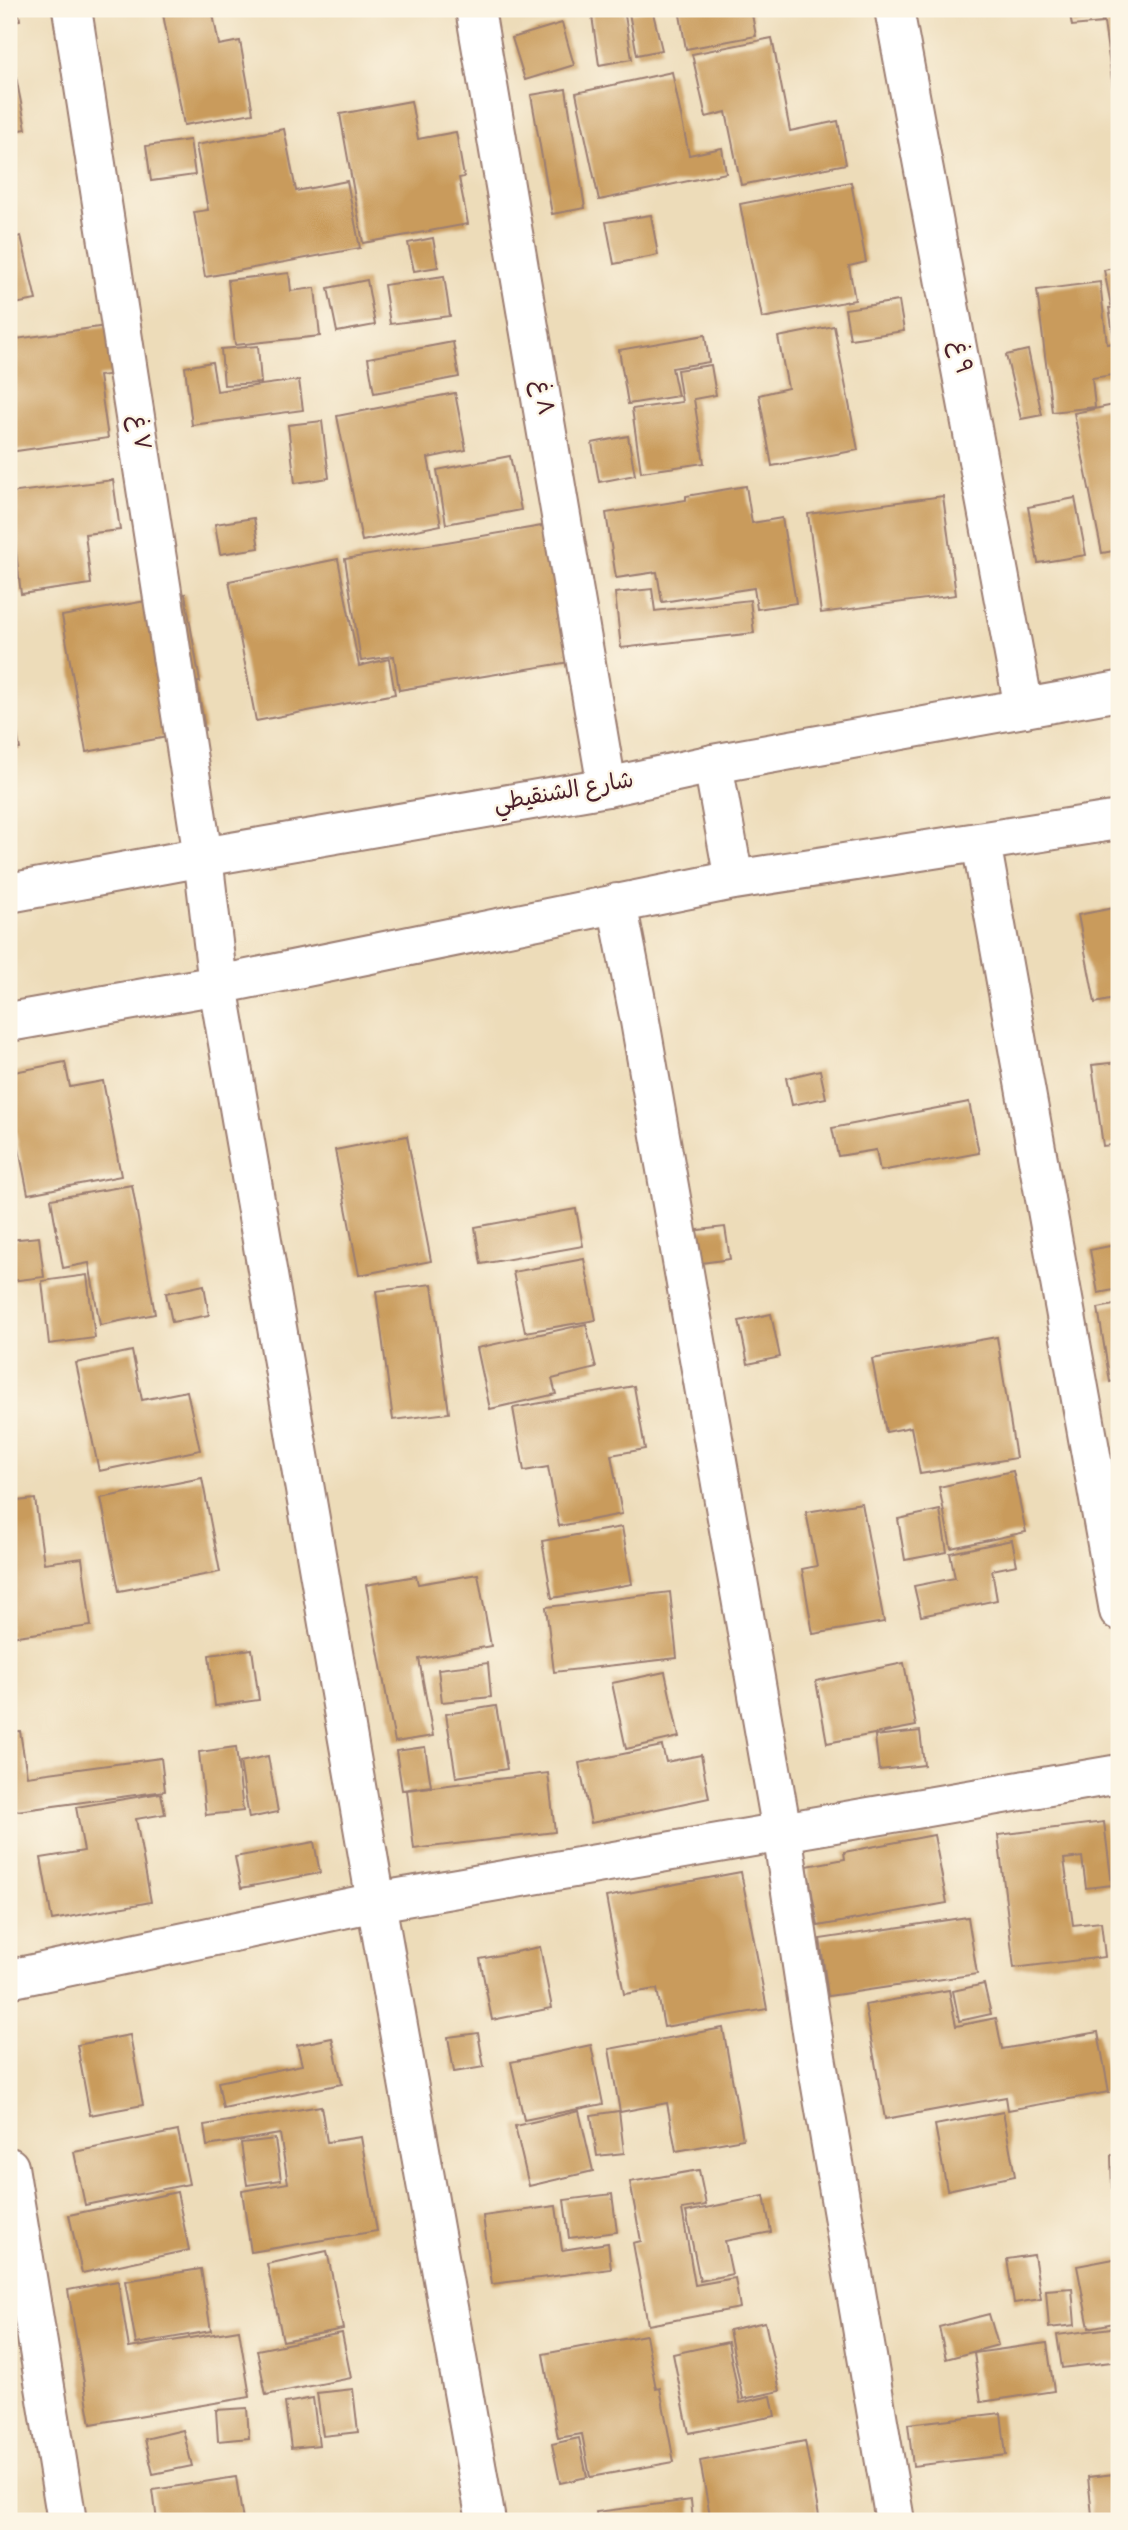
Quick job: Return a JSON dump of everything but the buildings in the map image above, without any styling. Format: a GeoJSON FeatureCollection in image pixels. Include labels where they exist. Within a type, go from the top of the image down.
{"type":"FeatureCollection","features":[{"type":"Feature","properties":{"kind":"street","name":"٧ غ"},"geometry":{"type":"LineString","coordinates":[[72,9],[203,857],[218,985],[486,2521]]}},
{"type":"Feature","properties":{"kind":"street","name":"٨ غ"},"geometry":{"type":"LineString","coordinates":[[475,9],[607,787]]}},
{"type":"Feature","properties":{"kind":"street","name":"٩ غ"},"geometry":{"type":"LineString","coordinates":[[894,9],[1024,708]]}},
{"type":"Feature","properties":{"kind":"street","name":"شارع الشنقيطي"},"geometry":{"type":"LineString","coordinates":[[9,894],[203,857],[607,787],[713,764],[1119,691]]}},
{"type":"Feature","properties":{"kind":"street"},"geometry":{"type":"LineString","coordinates":[[713,764],[734,880]]}},
{"type":"Feature","properties":{"kind":"street"},"geometry":{"type":"LineString","coordinates":[[9,1022],[218,985],[734,880],[1119,820]]}},
{"type":"Feature","properties":{"kind":"street"},"geometry":{"type":"LineString","coordinates":[[981,842],[1119,1611]]}},
{"type":"Feature","properties":{"kind":"street"},"geometry":{"type":"LineString","coordinates":[[617,903],[782,1832],[814,2045],[895,2521]]}},
{"type":"Feature","properties":{"kind":"street"},"geometry":{"type":"LineString","coordinates":[[9,1979],[376,1902],[1119,1774]]}},
{"type":"Feature","properties":{"kind":"street"},"geometry":{"type":"LineString","coordinates":[[9,2167],[67,2521]]}}]}
